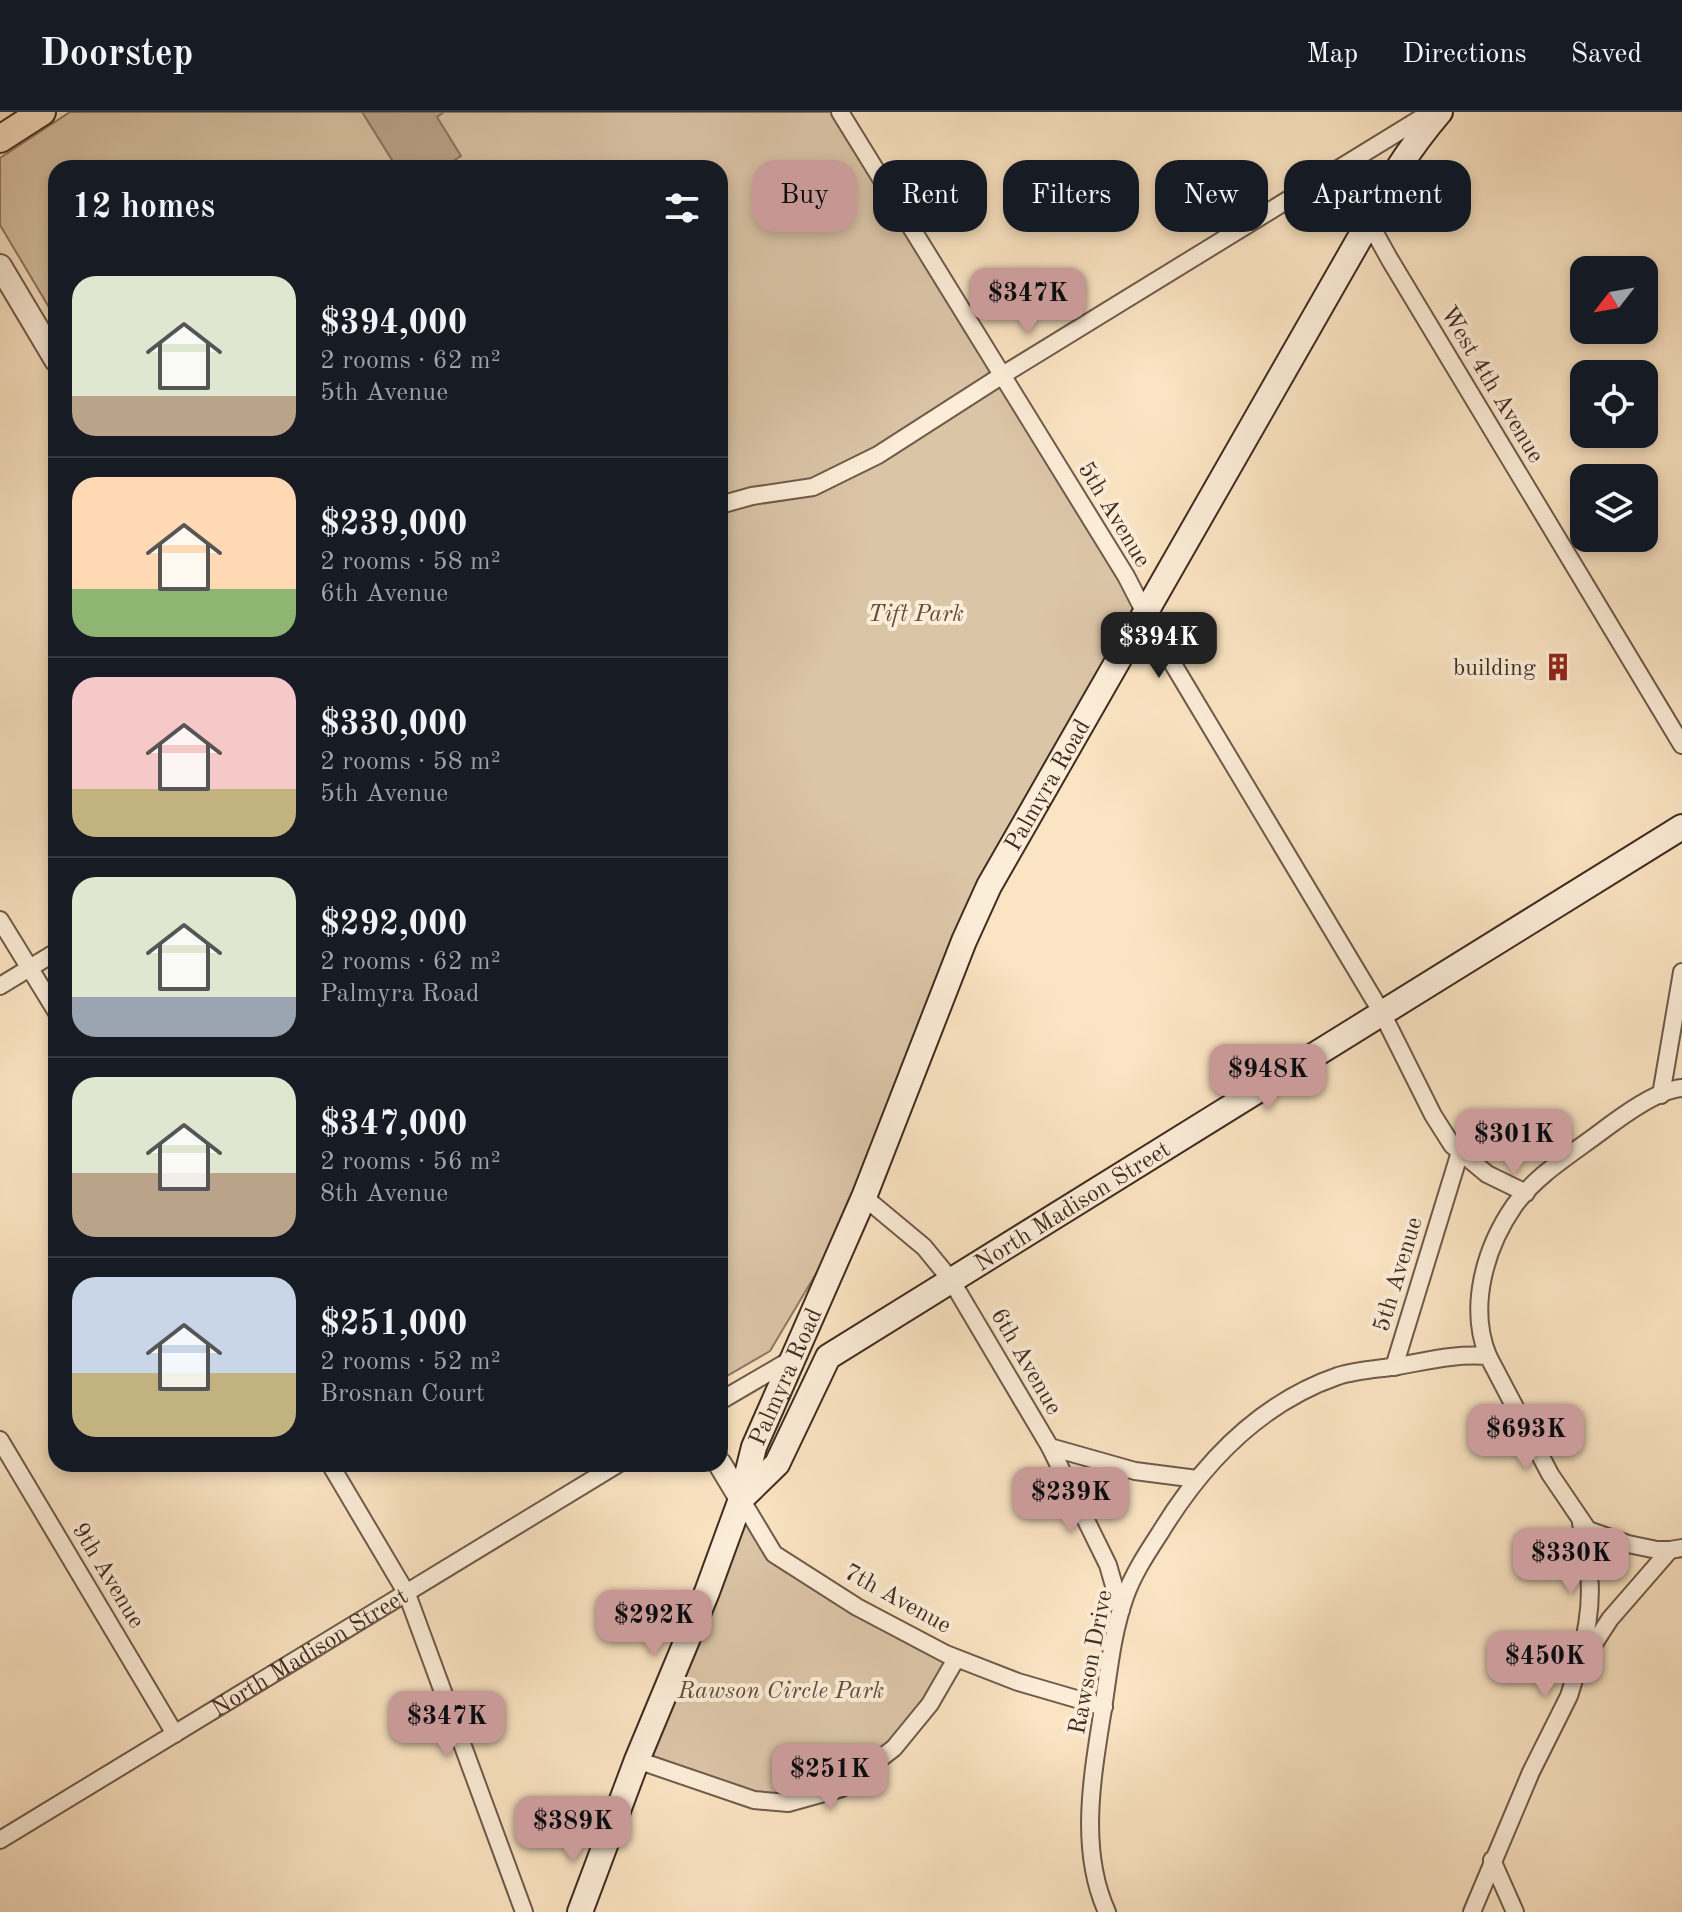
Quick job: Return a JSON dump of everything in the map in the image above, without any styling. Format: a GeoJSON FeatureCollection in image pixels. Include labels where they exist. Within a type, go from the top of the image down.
{"type":"FeatureCollection","features":[{"type":"Feature","properties":{"kind":"main road"},"geometry":{"type":"LineString","coordinates":[[0,139],[42,112]]}},
{"type":"Feature","properties":{"kind":"main road","name":"Palmyra Road"},"geometry":{"type":"LineString","coordinates":[[1402,160],[1440,112]]}},
{"type":"Feature","properties":{"kind":"main road","name":"Palmyra Road"},"geometry":{"type":"LineString","coordinates":[[580,1912],[637,1760],[707,1592],[741,1499],[754,1447],[864,1197],[964,941],[989,886],[1363,232]]}},
{"type":"Feature","properties":{"kind":"main road","name":"North Madison Street"},"geometry":{"type":"LineString","coordinates":[[828,1357],[1682,827]]}},
{"type":"Feature","properties":{"kind":"main road","name":"Palmyra Road"},"geometry":{"type":"LineString","coordinates":[[741,1499],[777,1464],[828,1357]]}},
{"type":"Feature","properties":{"kind":"street","name":"5th Avenue"},"geometry":{"type":"LineString","coordinates":[[840,112],[1126,576],[1144,612],[1382,1013],[1433,1115],[1452,1145],[1487,1174],[1526,1193]]}},
{"type":"Feature","properties":{"kind":"street"},"geometry":{"type":"LineString","coordinates":[[1356,160],[1431,112]]}},
{"type":"Feature","properties":{"kind":"street"},"geometry":{"type":"LineString","coordinates":[[728,503],[813,487],[843,474],[1284,204]]}},
{"type":"Feature","properties":{"kind":"street","name":"West 4th Avenue"},"geometry":{"type":"LineString","coordinates":[[1375,232],[1682,745]]}},
{"type":"Feature","properties":{"kind":"street"},"geometry":{"type":"LineString","coordinates":[[0,266],[48,347]]}},
{"type":"Feature","properties":{"kind":"street"},"geometry":{"type":"LineString","coordinates":[[0,920],[48,998]]}},
{"type":"Feature","properties":{"kind":"street"},"geometry":{"type":"LineString","coordinates":[[0,986],[48,957]]}},
{"type":"Feature","properties":{"kind":"street"},"geometry":{"type":"LineString","coordinates":[[1661,1095],[1682,972]]}},
{"type":"Feature","properties":{"kind":"street"},"geometry":{"type":"LineString","coordinates":[[1676,1549],[1657,1550],[1628,1544],[1588,1530],[1580,1521],[1550,1474],[1488,1356],[1481,1339],[1478,1303],[1487,1263],[1499,1233],[1515,1205],[1526,1193],[1561,1161],[1621,1117],[1671,1089],[1682,1088]]}},
{"type":"Feature","properties":{"kind":"street","name":"5th Avenue"},"geometry":{"type":"LineString","coordinates":[[1460,1152],[1394,1367],[1455,1354],[1488,1356]]}},
{"type":"Feature","properties":{"kind":"street","name":"6th Avenue"},"geometry":{"type":"LineString","coordinates":[[864,1197],[924,1247],[951,1280],[1050,1447],[1108,1565],[1121,1611]]}},
{"type":"Feature","properties":{"kind":"street"},"geometry":{"type":"LineString","coordinates":[[728,1396],[792,1359]]}},
{"type":"Feature","properties":{"kind":"street","name":"Rawson Drive"},"geometry":{"type":"LineString","coordinates":[[1107,1912],[1095,1887],[1090,1822],[1104,1707],[1121,1611],[1136,1572],[1197,1479],[1247,1428],[1307,1389],[1342,1375],[1394,1367]]}},
{"type":"Feature","properties":{"kind":"street","name":"9th Avenue"},"geometry":{"type":"LineString","coordinates":[[0,1440],[175,1734]]}},
{"type":"Feature","properties":{"kind":"street","name":"6th Avenue"},"geometry":{"type":"LineString","coordinates":[[1050,1447],[1135,1471],[1197,1479]]}},
{"type":"Feature","properties":{"kind":"street"},"geometry":{"type":"LineString","coordinates":[[335,1472],[407,1594],[524,1912]]}},
{"type":"Feature","properties":{"kind":"street","name":"North Madison Street"},"geometry":{"type":"LineString","coordinates":[[0,1840],[605,1472]]}},
{"type":"Feature","properties":{"kind":"street","name":"7th Avenue"},"geometry":{"type":"LineString","coordinates":[[725,1472],[774,1554],[857,1607],[956,1659],[1018,1682],[1104,1707]]}},
{"type":"Feature","properties":{"kind":"street"},"geometry":{"type":"LineString","coordinates":[[1472,1912],[1531,1772],[1569,1696],[1577,1670],[1588,1625],[1592,1586],[1580,1521]]}},
{"type":"Feature","properties":{"kind":"street"},"geometry":{"type":"LineString","coordinates":[[1577,1670],[1610,1619],[1676,1549]]}},
{"type":"Feature","properties":{"kind":"street"},"geometry":{"type":"LineString","coordinates":[[637,1760],[754,1800],[788,1803],[842,1788],[894,1748],[930,1704],[956,1659]]}},
{"type":"Feature","properties":{"kind":"street"},"geometry":{"type":"LineString","coordinates":[[1492,1860],[1515,1912]]}},
{"type":"Feature","properties":{"kind":"green space","name":"Tift Park"},"geometry":{"type":"Polygon","coordinates":[[[70,112],[837,112],[873,171],[873,232],[910,232],[1141,612],[986,885],[861,1198],[770,1351],[728,1375],[728,160],[48,160],[48,306],[0,225],[0,158],[70,112]]]}},
{"type":"Feature","properties":{"kind":"green space","name":"Rawson Circle Park"},"geometry":{"type":"Polygon","coordinates":[[[739,1504],[767,1550],[954,1659],[929,1702],[858,1774],[789,1799],[755,1796],[640,1759],[739,1504]]]}},
{"type":"Feature","properties":{"kind":"shaded area"},"geometry":{"type":"Polygon","coordinates":[[[362,112],[444,112],[437,117],[461,156],[455,160],[392,160],[362,112]]]}},
{"type":"Feature","properties":{"kind":"place","name":"building"},"geometry":{"type":"Point","coordinates":[1558,667]}}]}
